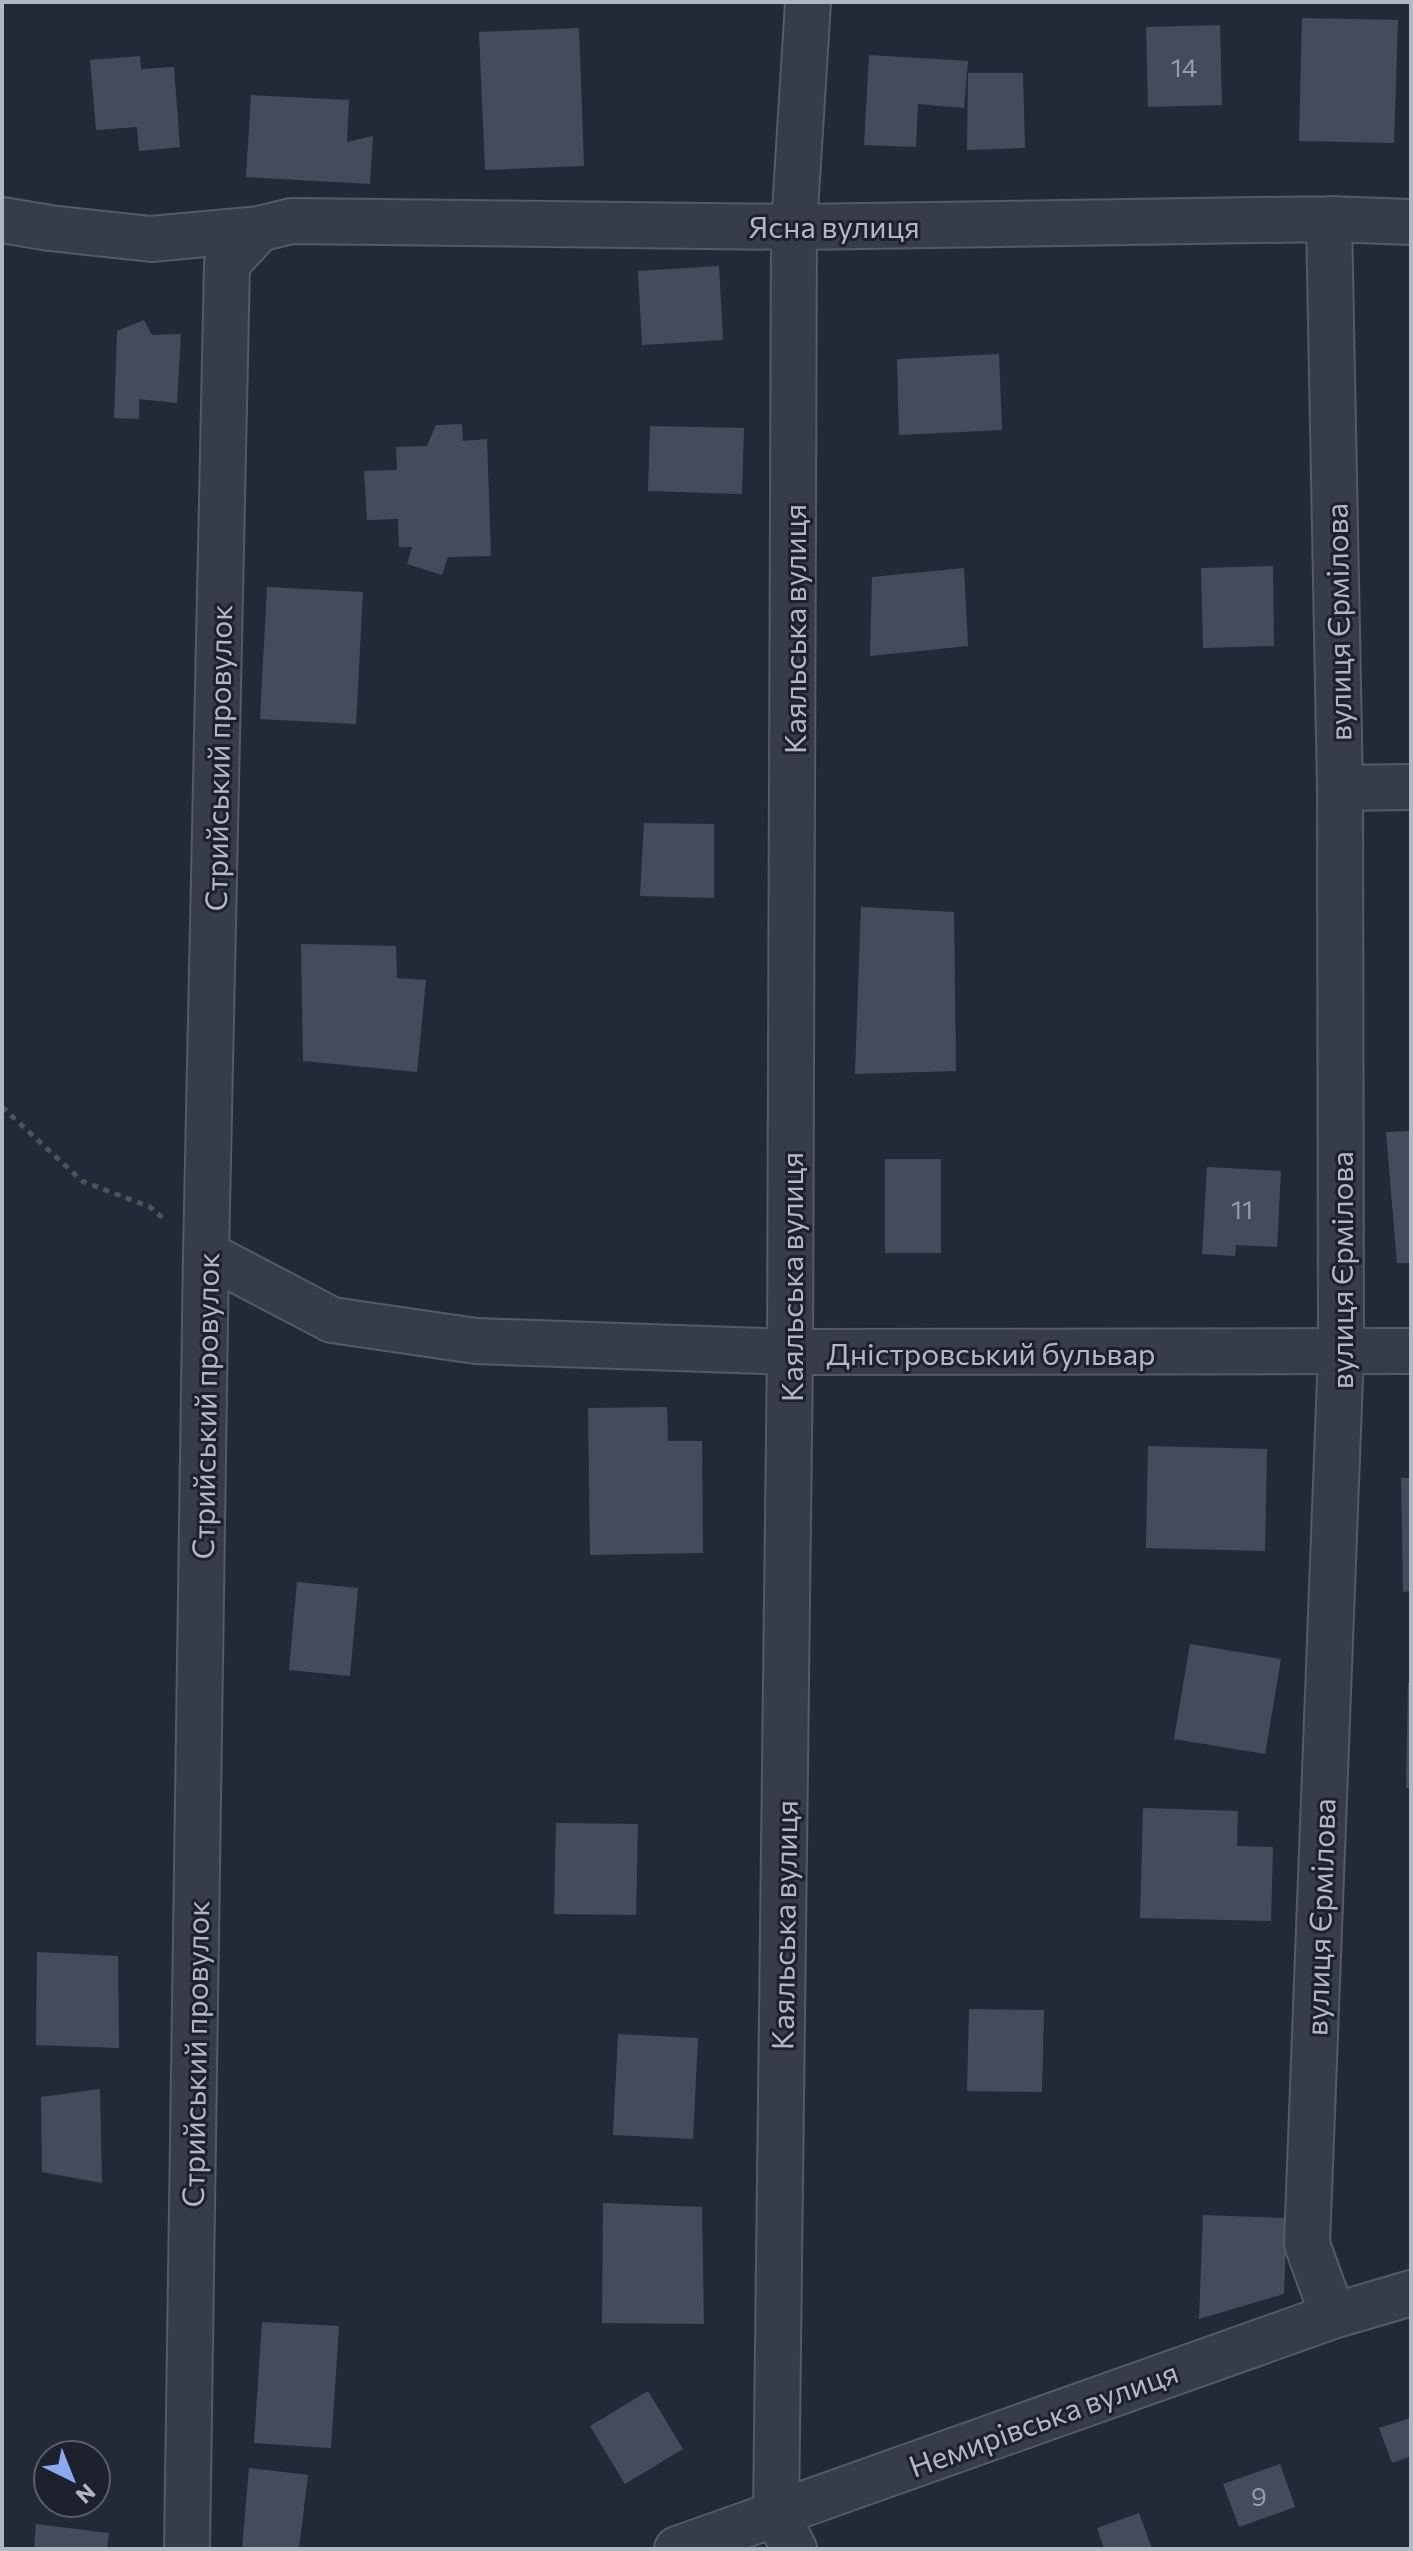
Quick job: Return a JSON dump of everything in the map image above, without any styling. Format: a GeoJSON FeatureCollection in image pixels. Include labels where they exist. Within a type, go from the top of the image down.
{"type":"FeatureCollection","features":[{"type":"Feature","properties":{"kind":"street","name":"Каяльська вулиця"},"geometry":{"type":"LineString","coordinates":[[785,2531],[794,227],[808,2]]}},
{"type":"Feature","properties":{"kind":"street","name":"Ясна вулиця"},"geometry":{"type":"LineString","coordinates":[[2,220],[151,239],[259,229],[291,221],[794,227],[1329,219],[1411,222]]}},
{"type":"Feature","properties":{"kind":"street","name":"вулиця Єрмілова"},"geometry":{"type":"LineString","coordinates":[[1329,219],[1340,788],[1341,1352],[1307,2244],[1333,2316]]}},
{"type":"Feature","properties":{"kind":"street","name":"Стрийський провулок"},"geometry":{"type":"LineString","coordinates":[[187,2549],[206,1254],[227,264],[259,229]]}},
{"type":"Feature","properties":{"kind":"street"},"geometry":{"type":"LineString","coordinates":[[1340,788],[1411,787]]}},
{"type":"Feature","properties":{"kind":"street","name":"Дністровський бульвар"},"geometry":{"type":"LineString","coordinates":[[206,1254],[332,1320],[476,1341],[790,1352],[1411,1351]]}},
{"type":"Feature","properties":{"kind":"street","name":"Немирівська вулиця"},"geometry":{"type":"LineString","coordinates":[[677,2549],[785,2531],[1333,2316],[1411,2293]]}},
{"type":"Feature","properties":{"kind":"path"},"geometry":{"type":"LineString","coordinates":[[2,1107],[82,1181],[150,1207],[206,1254]]}},
{"type":"Feature","properties":{"kind":"building"},"geometry":{"type":"Polygon","coordinates":[[[1302,18],[1398,20],[1394,143],[1299,141],[1302,18]]]}},
{"type":"Feature","properties":{"kind":"building"},"geometry":{"type":"Polygon","coordinates":[[[1220,25],[1222,105],[1148,107],[1146,27],[1220,25]]]}},
{"type":"Feature","properties":{"kind":"building"},"geometry":{"type":"Polygon","coordinates":[[[579,28],[584,166],[485,170],[479,32],[579,28]]]}},
{"type":"Feature","properties":{"kind":"building"},"geometry":{"type":"Polygon","coordinates":[[[869,55],[968,61],[964,108],[918,104],[916,147],[864,145],[869,55]]]}},
{"type":"Feature","properties":{"kind":"building"},"geometry":{"type":"Polygon","coordinates":[[[140,56],[141,69],[174,67],[180,147],[139,151],[137,127],[96,130],[90,60],[140,56]]]}},
{"type":"Feature","properties":{"kind":"building"},"geometry":{"type":"Polygon","coordinates":[[[968,73],[1023,73],[1025,148],[967,150],[968,73]]]}},
{"type":"Feature","properties":{"kind":"building"},"geometry":{"type":"Polygon","coordinates":[[[251,95],[349,100],[347,142],[373,136],[370,184],[246,177],[251,95]]]}},
{"type":"Feature","properties":{"kind":"building"},"geometry":{"type":"Polygon","coordinates":[[[719,266],[723,340],[642,345],[638,271],[719,266]]]}},
{"type":"Feature","properties":{"kind":"building"},"geometry":{"type":"Polygon","coordinates":[[[144,320],[152,335],[181,334],[177,403],[139,399],[139,419],[114,418],[117,331],[144,320]]]}},
{"type":"Feature","properties":{"kind":"building"},"geometry":{"type":"Polygon","coordinates":[[[999,354],[1002,430],[899,435],[897,359],[999,354]]]}},
{"type":"Feature","properties":{"kind":"building"},"geometry":{"type":"Polygon","coordinates":[[[462,424],[463,441],[487,439],[491,556],[448,557],[442,575],[407,564],[412,547],[399,547],[398,519],[367,520],[364,471],[397,470],[396,447],[427,446],[436,425],[462,424]]]}},
{"type":"Feature","properties":{"kind":"building"},"geometry":{"type":"Polygon","coordinates":[[[650,426],[744,428],[742,494],[648,491],[650,426]]]}},
{"type":"Feature","properties":{"kind":"building"},"geometry":{"type":"Polygon","coordinates":[[[1273,566],[1274,646],[1203,648],[1201,568],[1273,566]]]}},
{"type":"Feature","properties":{"kind":"building"},"geometry":{"type":"Polygon","coordinates":[[[964,568],[968,646],[870,656],[872,577],[964,568]]]}},
{"type":"Feature","properties":{"kind":"building"},"geometry":{"type":"Polygon","coordinates":[[[267,587],[363,592],[356,724],[260,719],[267,587]]]}},
{"type":"Feature","properties":{"kind":"building"},"geometry":{"type":"Polygon","coordinates":[[[644,823],[714,824],[714,898],[640,896],[644,823]]]}},
{"type":"Feature","properties":{"kind":"building"},"geometry":{"type":"Polygon","coordinates":[[[861,907],[954,912],[956,1071],[855,1074],[861,907]]]}},
{"type":"Feature","properties":{"kind":"building"},"geometry":{"type":"Polygon","coordinates":[[[301,944],[396,946],[397,978],[426,980],[417,1072],[303,1061],[301,944]]]}},
{"type":"Feature","properties":{"kind":"building"},"geometry":{"type":"Polygon","coordinates":[[[1411,1131],[1411,1263],[1397,1263],[1386,1132],[1411,1131]]]}},
{"type":"Feature","properties":{"kind":"building"},"geometry":{"type":"Polygon","coordinates":[[[885,1159],[941,1159],[941,1253],[885,1253],[885,1159]]]}},
{"type":"Feature","properties":{"kind":"building"},"geometry":{"type":"Polygon","coordinates":[[[1207,1167],[1281,1171],[1277,1247],[1236,1245],[1235,1256],[1202,1254],[1207,1167]]]}},
{"type":"Feature","properties":{"kind":"building"},"geometry":{"type":"Polygon","coordinates":[[[667,1407],[668,1441],[702,1441],[703,1553],[590,1555],[588,1408],[667,1407]]]}},
{"type":"Feature","properties":{"kind":"building"},"geometry":{"type":"Polygon","coordinates":[[[1148,1446],[1267,1449],[1265,1551],[1146,1548],[1148,1446]]]}},
{"type":"Feature","properties":{"kind":"building"},"geometry":{"type":"Polygon","coordinates":[[[1401,1478],[1411,1478],[1411,1591],[1403,1592],[1401,1478]]]}},
{"type":"Feature","properties":{"kind":"building"},"geometry":{"type":"Polygon","coordinates":[[[297,1582],[358,1588],[350,1676],[289,1670],[297,1582]]]}},
{"type":"Feature","properties":{"kind":"building"},"geometry":{"type":"Polygon","coordinates":[[[1190,1644],[1281,1659],[1265,1754],[1174,1739],[1190,1644]]]}},
{"type":"Feature","properties":{"kind":"building"},"geometry":{"type":"Polygon","coordinates":[[[1408,1683],[1411,1683],[1411,1789],[1406,1788],[1408,1683]]]}},
{"type":"Feature","properties":{"kind":"building"},"geometry":{"type":"Polygon","coordinates":[[[1143,1808],[1238,1811],[1237,1846],[1273,1847],[1271,1921],[1140,1918],[1143,1808]]]}},
{"type":"Feature","properties":{"kind":"building"},"geometry":{"type":"Polygon","coordinates":[[[556,1823],[638,1824],[636,1915],[554,1914],[556,1823]]]}},
{"type":"Feature","properties":{"kind":"building"},"geometry":{"type":"Polygon","coordinates":[[[37,1952],[118,1956],[119,2048],[36,2045],[37,1952]]]}},
{"type":"Feature","properties":{"kind":"building"},"geometry":{"type":"Polygon","coordinates":[[[969,2009],[1044,2010],[1042,2092],[967,2091],[969,2009]]]}},
{"type":"Feature","properties":{"kind":"building"},"geometry":{"type":"Polygon","coordinates":[[[618,2034],[698,2038],[693,2139],[613,2135],[618,2034]]]}},
{"type":"Feature","properties":{"kind":"building"},"geometry":{"type":"Polygon","coordinates":[[[100,2089],[102,2183],[42,2172],[41,2097],[100,2089]]]}},
{"type":"Feature","properties":{"kind":"building"},"geometry":{"type":"Polygon","coordinates":[[[603,2203],[702,2207],[704,2324],[602,2323],[603,2203]]]}},
{"type":"Feature","properties":{"kind":"building"},"geometry":{"type":"Polygon","coordinates":[[[1203,2215],[1287,2218],[1284,2294],[1199,2319],[1203,2215]]]}},
{"type":"Feature","properties":{"kind":"building"},"geometry":{"type":"Polygon","coordinates":[[[262,2322],[339,2326],[331,2448],[254,2443],[262,2322]]]}},
{"type":"Feature","properties":{"kind":"building"},"geometry":{"type":"Polygon","coordinates":[[[648,2391],[683,2449],[625,2484],[590,2426],[648,2391]]]}},
{"type":"Feature","properties":{"kind":"building"},"geometry":{"type":"Polygon","coordinates":[[[1411,2418],[1411,2456],[1392,2463],[1379,2428],[1411,2418]]]}},
{"type":"Feature","properties":{"kind":"building"},"geometry":{"type":"Polygon","coordinates":[[[1280,2464],[1295,2507],[1239,2527],[1223,2484],[1280,2464]]]}},
{"type":"Feature","properties":{"kind":"building"},"geometry":{"type":"Polygon","coordinates":[[[249,2468],[308,2475],[299,2549],[242,2549],[249,2468]]]}},
{"type":"Feature","properties":{"kind":"building"},"geometry":{"type":"Polygon","coordinates":[[[1139,2513],[1152,2549],[1104,2549],[1097,2528],[1139,2513]]]}},
{"type":"Feature","properties":{"kind":"building"},"geometry":{"type":"Polygon","coordinates":[[[36,2524],[109,2533],[107,2549],[34,2549],[36,2524]]]}}]}
